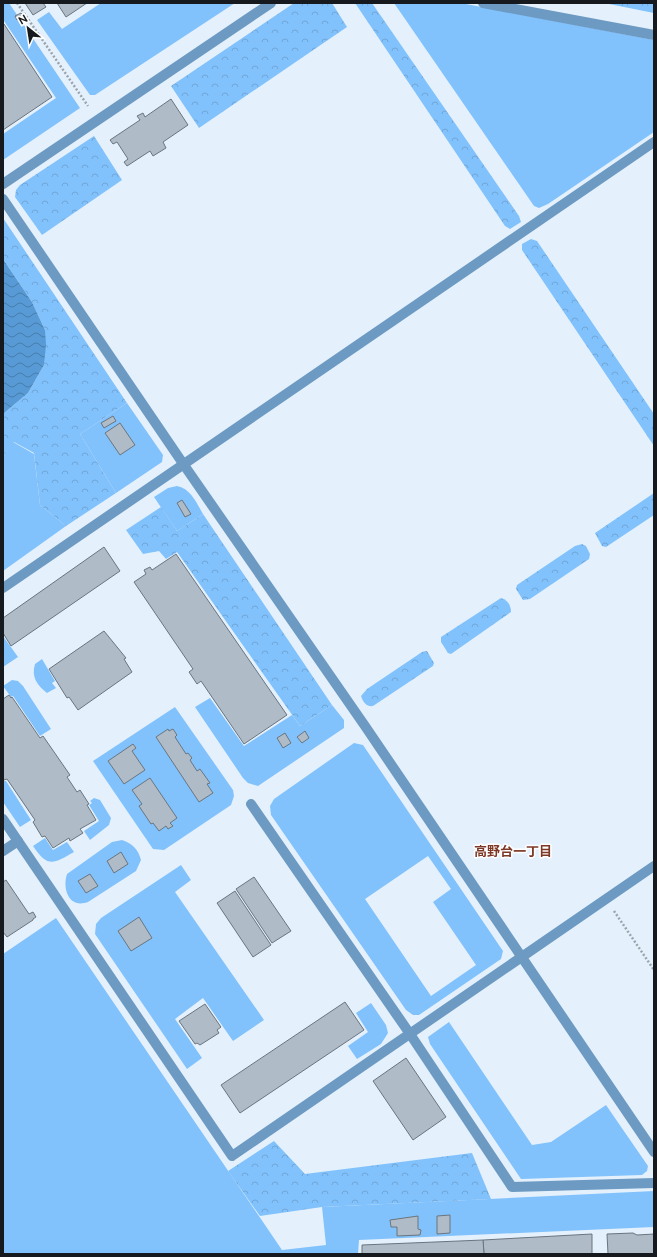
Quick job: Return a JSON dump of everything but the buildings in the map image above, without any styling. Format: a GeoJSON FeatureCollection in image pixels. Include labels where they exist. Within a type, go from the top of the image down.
{"type":"FeatureCollection","features":[{"type":"Feature","properties":{"kind":"lane"},"geometry":{"type":"LineString","coordinates":[[3,184],[271,3]]}},
{"type":"Feature","properties":{"kind":"lane"},"geometry":{"type":"LineString","coordinates":[[483,3],[654,34]]}},
{"type":"Feature","properties":{"kind":"lane"},"geometry":{"type":"LineString","coordinates":[[3,588],[654,142]]}},
{"type":"Feature","properties":{"kind":"lane"},"geometry":{"type":"LineString","coordinates":[[3,199],[184,465],[365,726],[654,1152]]}},
{"type":"Feature","properties":{"kind":"lane"},"geometry":{"type":"LineString","coordinates":[[251,804],[410,1034],[512,1187],[654,1183]]}},
{"type":"Feature","properties":{"kind":"lane"},"geometry":{"type":"LineString","coordinates":[[3,819],[232,1156],[654,866]]}},
{"type":"Feature","properties":{"kind":"lane"},"geometry":{"type":"LineString","coordinates":[[3,851],[18,841]]}},
{"type":"Feature","properties":{"kind":"path"},"geometry":{"type":"LineString","coordinates":[[17,3],[98,120]]}},
{"type":"Feature","properties":{"kind":"path"},"geometry":{"type":"LineString","coordinates":[[606,900],[654,970]]}},
{"type":"Feature","properties":{"kind":"green space"},"geometry":{"type":"Polygon","coordinates":[[[3,3],[9,3],[80,108],[3,160],[3,134],[56,98],[3,21],[3,3]]]}},
{"type":"Feature","properties":{"kind":"green space"},"geometry":{"type":"Polygon","coordinates":[[[101,3],[235,3],[95,95],[90,95],[37,20],[49,12],[62,29],[101,3]]]}},
{"type":"Feature","properties":{"kind":"green space"},"geometry":{"type":"Polygon","coordinates":[[[294,3],[332,3],[347,27],[199,128],[171,86],[294,3]]]}},
{"type":"Feature","properties":{"kind":"green space"},"geometry":{"type":"Polygon","coordinates":[[[355,3],[372,3],[519,216],[521,222],[510,229],[505,226],[355,3]]]}},
{"type":"Feature","properties":{"kind":"green space"},"geometry":{"type":"Polygon","coordinates":[[[394,3],[461,3],[654,40],[654,132],[548,204],[539,208],[534,206],[394,3]]]}},
{"type":"Feature","properties":{"kind":"green space"},"geometry":{"type":"Polygon","coordinates":[[[604,3],[654,3],[654,13],[604,3]]]}},
{"type":"Feature","properties":{"kind":"green space"},"geometry":{"type":"Polygon","coordinates":[[[94,136],[122,180],[42,235],[15,197],[16,190],[20,185],[94,136]]]}},
{"type":"Feature","properties":{"kind":"green space"},"geometry":{"type":"Polygon","coordinates":[[[3,218],[127,403],[80,434],[116,493],[66,526],[40,505],[34,453],[14,442],[3,457],[3,414],[28,393],[44,365],[45,330],[32,302],[3,259],[3,218]]]}},
{"type":"Feature","properties":{"kind":"green space"},"geometry":{"type":"Polygon","coordinates":[[[531,239],[537,241],[654,414],[654,446],[522,250],[522,244],[531,239]]]}},
{"type":"Feature","properties":{"kind":"green space"},"geometry":{"type":"Polygon","coordinates":[[[127,403],[163,455],[162,462],[116,493],[80,434],[127,403]]]}},
{"type":"Feature","properties":{"kind":"green space"},"geometry":{"type":"Polygon","coordinates":[[[13,442],[34,454],[40,505],[66,526],[3,571],[3,457],[13,442]]]}},
{"type":"Feature","properties":{"kind":"green space"},"geometry":{"type":"Polygon","coordinates":[[[177,486],[190,493],[203,514],[177,531],[154,497],[168,488],[177,486]]]}},
{"type":"Feature","properties":{"kind":"green space"},"geometry":{"type":"Polygon","coordinates":[[[654,493],[654,515],[606,547],[602,546],[595,533],[654,493]]]}},
{"type":"Feature","properties":{"kind":"green space"},"geometry":{"type":"Polygon","coordinates":[[[161,507],[177,531],[203,514],[332,705],[300,726],[177,552],[166,559],[159,551],[143,554],[126,530],[161,507]]]}},
{"type":"Feature","properties":{"kind":"green space"},"geometry":{"type":"Polygon","coordinates":[[[582,544],[586,546],[590,554],[589,559],[530,599],[523,600],[516,589],[517,585],[575,546],[582,544]]]}},
{"type":"Feature","properties":{"kind":"green space"},"geometry":{"type":"Polygon","coordinates":[[[501,598],[506,600],[509,604],[511,612],[451,654],[448,653],[441,642],[441,637],[501,598]]]}},
{"type":"Feature","properties":{"kind":"green space"},"geometry":{"type":"Polygon","coordinates":[[[3,636],[18,657],[3,667],[3,636]]]}},
{"type":"Feature","properties":{"kind":"green space"},"geometry":{"type":"Polygon","coordinates":[[[427,651],[434,663],[433,666],[373,706],[368,706],[364,702],[361,696],[367,689],[422,652],[427,651]]]}},
{"type":"Feature","properties":{"kind":"green space"},"geometry":{"type":"Polygon","coordinates":[[[42,659],[55,681],[52,683],[56,688],[47,693],[40,687],[34,677],[35,664],[42,659]]]}},
{"type":"Feature","properties":{"kind":"green space"},"geometry":{"type":"Polygon","coordinates":[[[12,680],[18,681],[23,686],[51,729],[40,736],[13,696],[11,697],[3,686],[12,680]]]}},
{"type":"Feature","properties":{"kind":"green space"},"geometry":{"type":"Polygon","coordinates":[[[210,698],[244,746],[292,715],[300,726],[332,705],[344,720],[344,728],[258,786],[248,783],[243,778],[195,707],[210,698]]]}},
{"type":"Feature","properties":{"kind":"green space"},"geometry":{"type":"Polygon","coordinates":[[[175,707],[233,790],[234,796],[231,805],[164,850],[153,849],[93,761],[175,707]]]}},
{"type":"Feature","properties":{"kind":"green space"},"geometry":{"type":"Polygon","coordinates":[[[354,743],[363,745],[503,951],[501,959],[419,1015],[413,1015],[406,1010],[271,815],[270,806],[274,799],[354,743]],[[428,856],[365,899],[431,996],[476,965],[433,902],[451,889],[428,856]]]}},
{"type":"Feature","properties":{"kind":"green space"},"geometry":{"type":"Polygon","coordinates":[[[3,781],[6,781],[31,820],[20,827],[3,802],[3,781]]]}},
{"type":"Feature","properties":{"kind":"green space"},"geometry":{"type":"Polygon","coordinates":[[[94,798],[100,800],[111,818],[109,825],[90,840],[84,831],[99,821],[89,805],[92,803],[90,801],[94,798]]]}},
{"type":"Feature","properties":{"kind":"green space"},"geometry":{"type":"Polygon","coordinates":[[[45,838],[53,850],[67,842],[74,852],[56,861],[47,861],[33,846],[45,838]]]}},
{"type":"Feature","properties":{"kind":"green space"},"geometry":{"type":"Polygon","coordinates":[[[122,840],[132,845],[137,850],[141,860],[136,871],[88,902],[76,903],[72,900],[66,891],[67,874],[112,842],[122,840]]]}},
{"type":"Feature","properties":{"kind":"green space"},"geometry":{"type":"Polygon","coordinates":[[[181,865],[191,880],[175,892],[264,1020],[233,1041],[203,998],[175,1019],[202,1058],[187,1069],[95,934],[96,924],[101,918],[181,865]]]}},
{"type":"Feature","properties":{"kind":"green space"},"geometry":{"type":"Polygon","coordinates":[[[56,918],[282,1250],[326,1245],[322,1207],[654,1191],[654,1227],[359,1240],[358,1254],[3,1254],[3,954],[56,918]]]}},
{"type":"Feature","properties":{"kind":"green space"},"geometry":{"type":"Polygon","coordinates":[[[371,1003],[386,1025],[388,1033],[381,1044],[357,1059],[348,1046],[368,1032],[356,1013],[371,1003]]]}},
{"type":"Feature","properties":{"kind":"green space"},"geometry":{"type":"Polygon","coordinates":[[[449,1022],[532,1145],[551,1142],[606,1105],[648,1166],[647,1171],[642,1175],[521,1179],[430,1044],[428,1037],[449,1022]]]}},
{"type":"Feature","properties":{"kind":"green space"},"geometry":{"type":"Polygon","coordinates":[[[274,1141],[305,1174],[472,1153],[491,1199],[322,1207],[260,1216],[228,1171],[274,1141]]]}},
{"type":"Feature","properties":{"kind":"water"},"geometry":{"type":"Polygon","coordinates":[[[3,259],[32,302],[45,330],[46,345],[44,365],[28,393],[3,414],[3,259]]]}},
{"type":"Feature","properties":{"kind":"district","name":"高野台一丁目"},"geometry":{"type":"Point","coordinates":[513,851]}}]}
